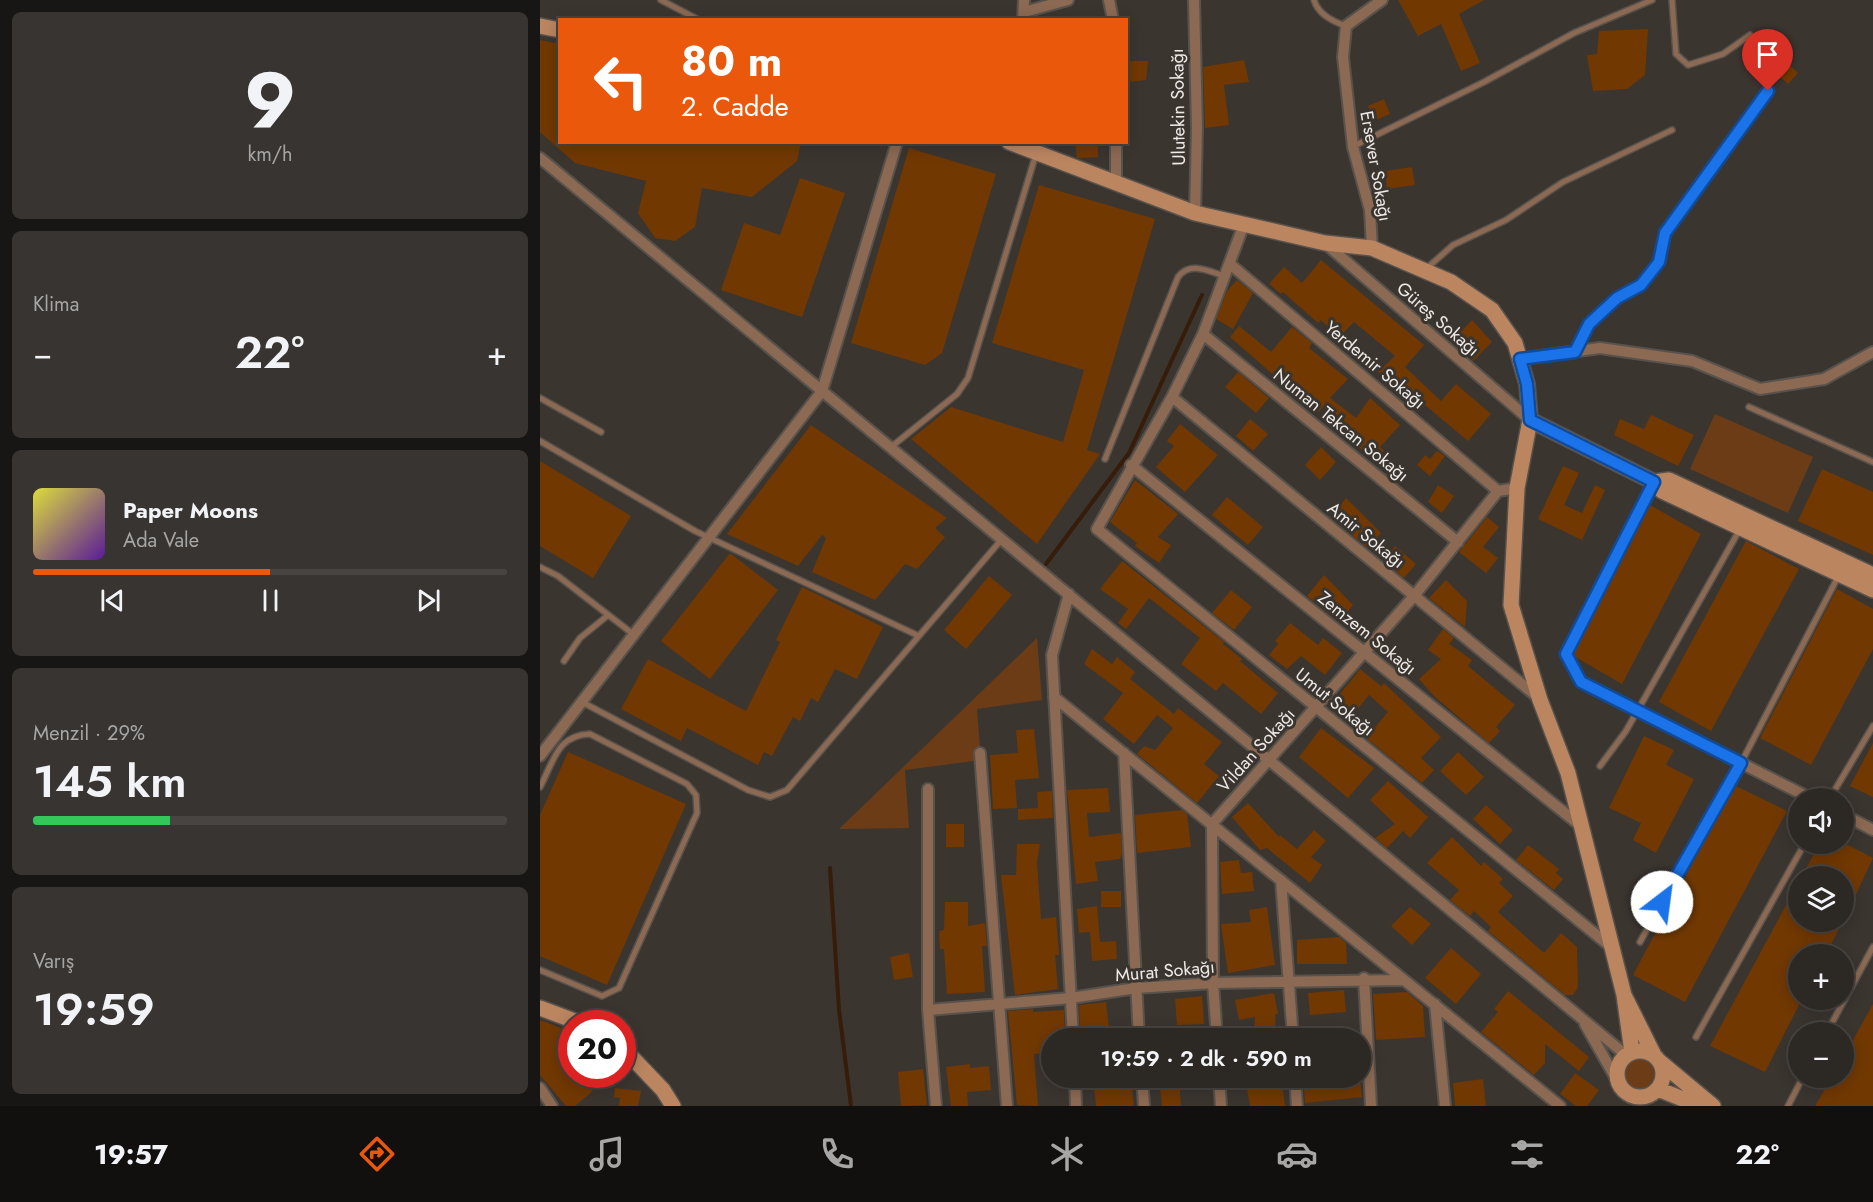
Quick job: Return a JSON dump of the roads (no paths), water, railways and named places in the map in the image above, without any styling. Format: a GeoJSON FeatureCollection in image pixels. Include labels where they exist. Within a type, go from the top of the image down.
{"type":"FeatureCollection","features":[{"type":"Feature","properties":{"kind":"street"},"geometry":{"type":"LineString","coordinates":[[1024,0],[1023,16],[1068,0]]}},
{"type":"Feature","properties":{"kind":"street"},"geometry":{"type":"LineString","coordinates":[[1110,0],[1113,18]]}},
{"type":"Feature","properties":{"kind":"street","name":"Ulutekin Sokağı"},"geometry":{"type":"LineString","coordinates":[[1194,0],[1197,128],[1195,213]]}},
{"type":"Feature","properties":{"kind":"street"},"geometry":{"type":"LineString","coordinates":[[1346,26],[1382,0]]}},
{"type":"Feature","properties":{"kind":"street"},"geometry":{"type":"LineString","coordinates":[[540,26],[558,30]]}},
{"type":"Feature","properties":{"kind":"street","name":"Ersever Sokağı"},"geometry":{"type":"LineString","coordinates":[[1346,26],[1344,57],[1353,147],[1370,210],[1372,248]]}},
{"type":"Feature","properties":{"kind":"street"},"geometry":{"type":"LineString","coordinates":[[540,756],[822,390],[896,144]]}},
{"type":"Feature","properties":{"kind":"street"},"geometry":{"type":"LineString","coordinates":[[1015,144],[1195,213],[1325,243],[1372,248],[1451,282],[1492,310],[1515,343],[1527,384],[1530,420],[1517,488],[1511,605],[1540,699],[1568,773],[1624,995],[1663,1075],[1653,1096]]}},
{"type":"Feature","properties":{"kind":"street"},"geometry":{"type":"LineString","coordinates":[[1116,144],[1116,184]]}},
{"type":"Feature","properties":{"kind":"street"},"geometry":{"type":"LineString","coordinates":[[540,158],[1580,1016],[1629,1053],[1647,1052],[1656,1058],[1713,1106]]}},
{"type":"Feature","properties":{"kind":"street"},"geometry":{"type":"LineString","coordinates":[[1131,465],[1172,397],[1203,334],[1244,224]]}},
{"type":"Feature","properties":{"kind":"street","name":"Güreş Sokağı"},"geometry":{"type":"LineString","coordinates":[[1325,243],[1530,420]]}},
{"type":"Feature","properties":{"kind":"street","name":"Yerdemir Sokağı"},"geometry":{"type":"LineString","coordinates":[[1230,264],[1498,492]]}},
{"type":"Feature","properties":{"kind":"street","name":"Numan Tekcan Sokağı"},"geometry":{"type":"LineString","coordinates":[[1203,334],[1458,542]]}},
{"type":"Feature","properties":{"kind":"street"},"geometry":{"type":"LineString","coordinates":[[1520,359],[1600,348],[1692,361],[1760,389],[1824,379],[1873,352]]}},
{"type":"Feature","properties":{"kind":"street","name":"Amir Sokağı"},"geometry":{"type":"LineString","coordinates":[[1172,397],[1540,699]]}},
{"type":"Feature","properties":{"kind":"street"},"geometry":{"type":"LineString","coordinates":[[1530,420],[1654,482],[1669,480],[1743,523],[1842,569],[1873,590]]}},
{"type":"Feature","properties":{"kind":"street","name":"Zemzem Sokağı"},"geometry":{"type":"LineString","coordinates":[[1131,465],[1581,826]]}},
{"type":"Feature","properties":{"kind":"street","name":"Umut Sokağı"},"geometry":{"type":"LineString","coordinates":[[1131,465],[1096,530],[1610,946]]}},
{"type":"Feature","properties":{"kind":"street"},"geometry":{"type":"LineString","coordinates":[[1654,482],[1566,654],[1581,682],[1790,788]]}},
{"type":"Feature","properties":{"kind":"street"},"geometry":{"type":"LineString","coordinates":[[1498,492],[1517,488]]}},
{"type":"Feature","properties":{"kind":"street","name":"Vildan Sokağı"},"geometry":{"type":"LineString","coordinates":[[1212,824],[1365,653],[1498,492]]}},
{"type":"Feature","properties":{"kind":"street"},"geometry":{"type":"LineString","coordinates":[[1842,569],[1873,575]]}},
{"type":"Feature","properties":{"kind":"street"},"geometry":{"type":"LineString","coordinates":[[1069,594],[1052,655],[1072,1028]]}},
{"type":"Feature","properties":{"kind":"street"},"geometry":{"type":"LineString","coordinates":[[1054,697],[1560,1106]]}},
{"type":"Feature","properties":{"kind":"street"},"geometry":{"type":"LineString","coordinates":[[980,753],[997,1003],[1007,1106]]}},
{"type":"Feature","properties":{"kind":"street"},"geometry":{"type":"LineString","coordinates":[[1124,753],[1138,1028]]}},
{"type":"Feature","properties":{"kind":"street"},"geometry":{"type":"LineString","coordinates":[[928,789],[928,1010],[936,1106]]}},
{"type":"Feature","properties":{"kind":"street"},"geometry":{"type":"LineString","coordinates":[[1854,820],[1873,830]]}},
{"type":"Feature","properties":{"kind":"street"},"geometry":{"type":"LineString","coordinates":[[1212,824],[1213,983],[1216,1028]]}},
{"type":"Feature","properties":{"kind":"street"},"geometry":{"type":"LineString","coordinates":[[1281,880],[1292,1028]]}},
{"type":"Feature","properties":{"kind":"street"},"geometry":{"type":"LineString","coordinates":[[1364,978],[1371,1106]]}},
{"type":"Feature","properties":{"kind":"street","name":"Murat Sokağı"},"geometry":{"type":"LineString","coordinates":[[928,1010],[1071,998],[1136,988],[1213,983],[1364,978],[1405,980]]}},
{"type":"Feature","properties":{"kind":"street"},"geometry":{"type":"LineString","coordinates":[[1624,995],[1629,1053],[1617,1067],[1619,1085],[1632,1096],[1653,1096],[1700,1106]]}},
{"type":"Feature","properties":{"kind":"street"},"geometry":{"type":"LineString","coordinates":[[1435,1004],[1445,1106]]}},
{"type":"Feature","properties":{"kind":"street"},"geometry":{"type":"LineString","coordinates":[[540,1008],[558,1015]]}},
{"type":"Feature","properties":{"kind":"street"},"geometry":{"type":"LineString","coordinates":[[1580,1016],[1619,1085],[1627,1106]]}},
{"type":"Feature","properties":{"kind":"street"},"geometry":{"type":"LineString","coordinates":[[636,1062],[663,1090],[673,1106]]}},
{"type":"Feature","properties":{"kind":"street"},"geometry":{"type":"LineString","coordinates":[[540,1088],[552,1106]]}},
{"type":"Feature","properties":{"kind":"street"},"geometry":{"type":"LineString","coordinates":[[1075,1088],[1076,1106]]}},
{"type":"Feature","properties":{"kind":"street"},"geometry":{"type":"LineString","coordinates":[[1143,1088],[1144,1106]]}},
{"type":"Feature","properties":{"kind":"street"},"geometry":{"type":"LineString","coordinates":[[1220,1088],[1221,1106]]}},
{"type":"Feature","properties":{"kind":"street"},"geometry":{"type":"LineString","coordinates":[[1296,1088],[1297,1106]]}},
{"type":"Feature","properties":{"kind":"lane"},"geometry":{"type":"LineString","coordinates":[[661,0],[695,18]]}},
{"type":"Feature","properties":{"kind":"lane"},"geometry":{"type":"LineString","coordinates":[[1314,0],[1316,6],[1334,22],[1346,26]]}},
{"type":"Feature","properties":{"kind":"lane"},"geometry":{"type":"LineString","coordinates":[[1672,0],[1676,54],[1688,65],[1723,54],[1750,35]]}},
{"type":"Feature","properties":{"kind":"lane"},"geometry":{"type":"LineString","coordinates":[[1353,147],[1484,82],[1574,33],[1650,1]]}},
{"type":"Feature","properties":{"kind":"lane"},"geometry":{"type":"LineString","coordinates":[[1575,352],[1589,324],[1617,298],[1641,285],[1659,262],[1665,233],[1768,91]]}},
{"type":"Feature","properties":{"kind":"lane"},"geometry":{"type":"LineString","coordinates":[[1426,270],[1453,245],[1506,220],[1563,182],[1672,130]]}},
{"type":"Feature","properties":{"kind":"lane"},"geometry":{"type":"LineString","coordinates":[[891,447],[957,394],[968,378],[1036,153]]}},
{"type":"Feature","properties":{"kind":"lane"},"geometry":{"type":"LineString","coordinates":[[1105,459],[1178,277],[1183,271],[1195,267],[1225,277]]}},
{"type":"Feature","properties":{"kind":"lane"},"geometry":{"type":"LineString","coordinates":[[540,398],[601,432]]}},
{"type":"Feature","properties":{"kind":"lane"},"geometry":{"type":"LineString","coordinates":[[1749,407],[1873,462]]}},
{"type":"Feature","properties":{"kind":"lane"},"geometry":{"type":"LineString","coordinates":[[540,441],[710,537],[919,636]]}},
{"type":"Feature","properties":{"kind":"lane"},"geometry":{"type":"LineString","coordinates":[[1600,766],[1626,731],[1743,523]]}},
{"type":"Feature","properties":{"kind":"lane"},"geometry":{"type":"LineString","coordinates":[[582,702],[748,790],[770,797],[787,790],[1002,539]]}},
{"type":"Feature","properties":{"kind":"lane"},"geometry":{"type":"LineString","coordinates":[[540,567],[558,576],[634,635]]}},
{"type":"Feature","properties":{"kind":"lane"},"geometry":{"type":"LineString","coordinates":[[1640,942],[1741,763],[1842,569]]}},
{"type":"Feature","properties":{"kind":"lane"},"geometry":{"type":"LineString","coordinates":[[564,662],[580,638],[607,616]]}},
{"type":"Feature","properties":{"kind":"lane"},"geometry":{"type":"LineString","coordinates":[[1836,788],[1873,726]]}},
{"type":"Feature","properties":{"kind":"lane"},"geometry":{"type":"LineString","coordinates":[[540,787],[561,745],[574,734],[590,734],[687,784],[696,795],[697,813],[619,988],[602,996],[540,970]]}},
{"type":"Feature","properties":{"kind":"lane"},"geometry":{"type":"LineString","coordinates":[[1696,1037],[1799,854]]}},
{"type":"Feature","properties":{"kind":"lane"},"geometry":{"type":"LineString","coordinates":[[1832,1022],[1873,947]]}},
{"type":"Feature","properties":{"kind":"lane"},"geometry":{"type":"LineString","coordinates":[[1788,1106],[1797,1088]]}},
{"type":"Feature","properties":{"kind":"waterway"},"geometry":{"type":"LineString","coordinates":[[1046,564],[1129,453],[1202,295]]}},
{"type":"Feature","properties":{"kind":"waterway"},"geometry":{"type":"LineString","coordinates":[[830,868],[839,1010],[851,1106]]}}]}
